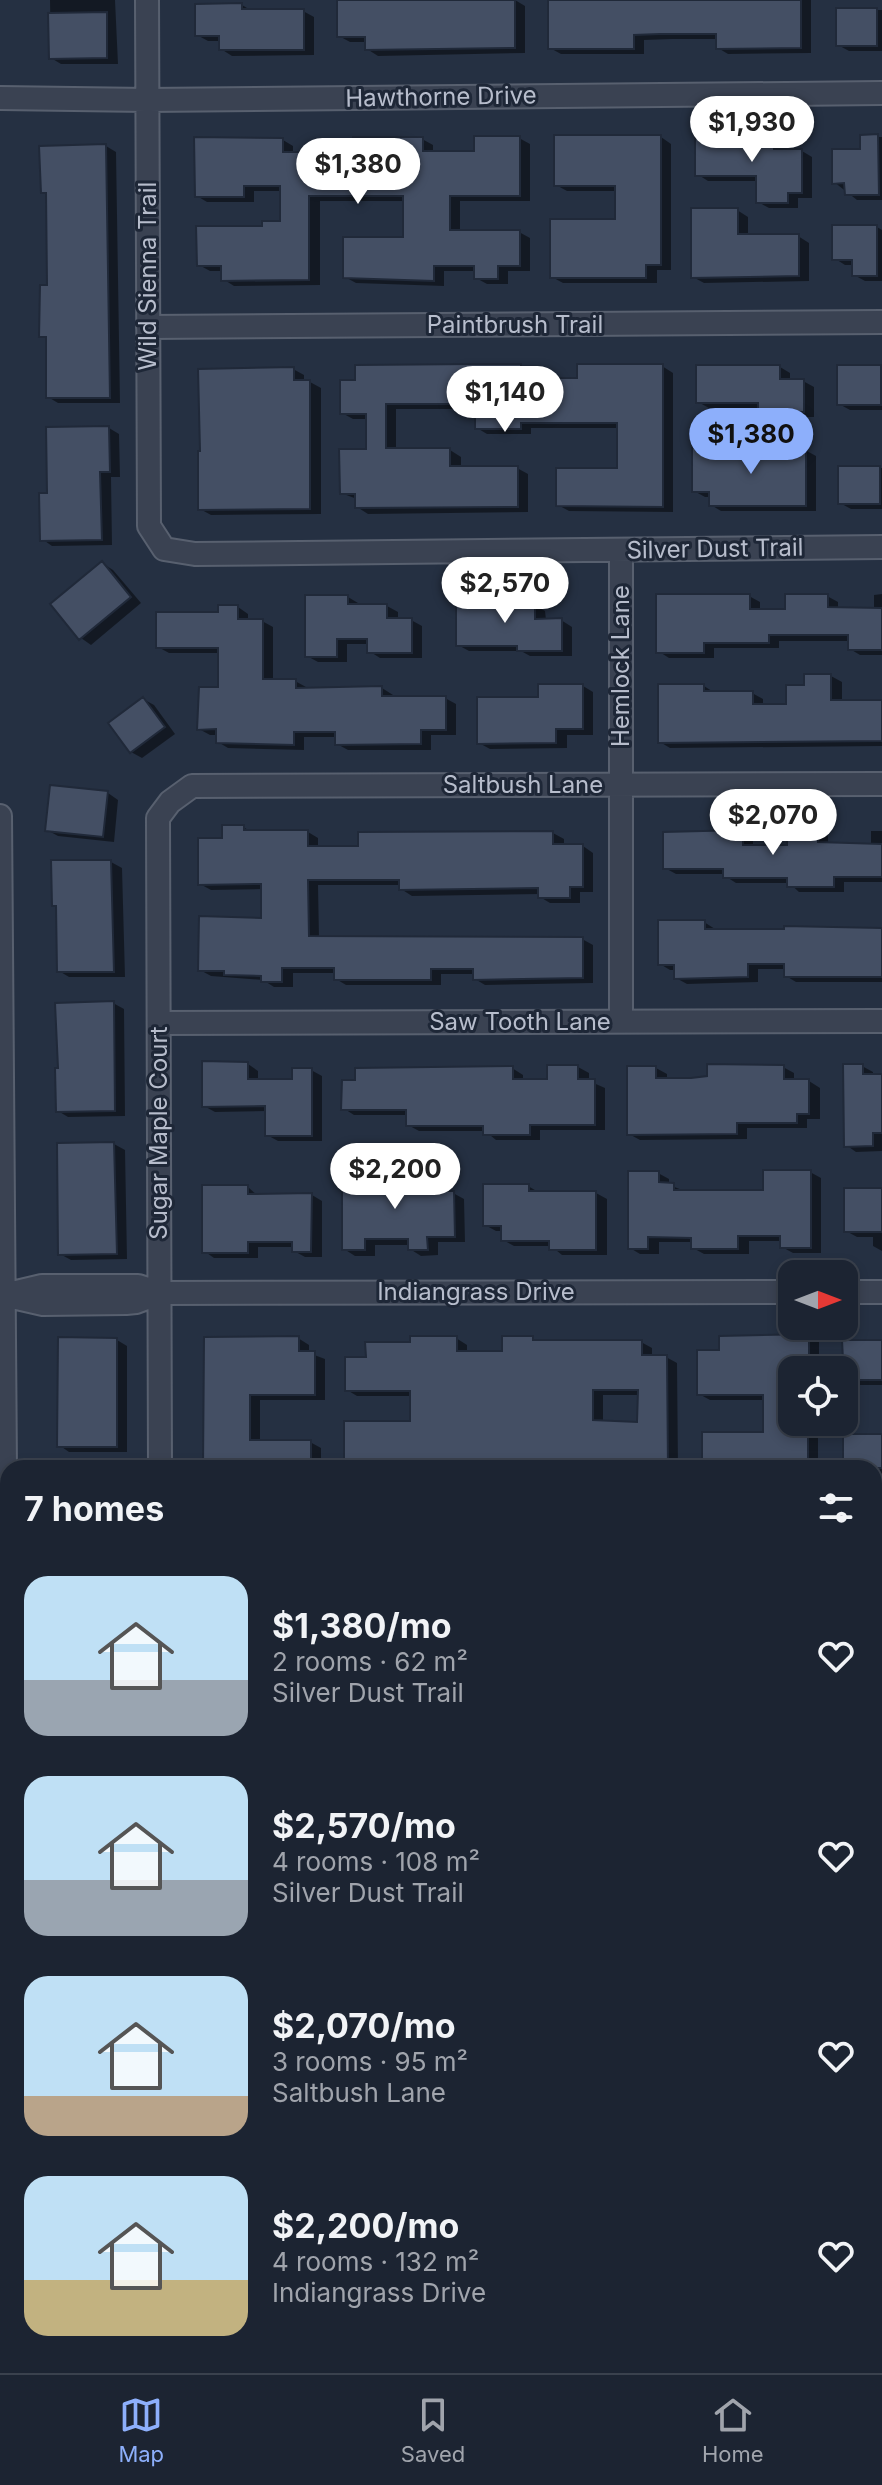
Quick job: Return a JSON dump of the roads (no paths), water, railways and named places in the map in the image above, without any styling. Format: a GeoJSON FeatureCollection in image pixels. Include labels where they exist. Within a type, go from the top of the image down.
{"type":"FeatureCollection","features":[{"type":"Feature","properties":{"kind":"street","name":"Wild Sienna Trail"},"geometry":{"type":"LineString","coordinates":[[147,0],[149,526],[164,549]]}},
{"type":"Feature","properties":{"kind":"street","name":"Hawthorne Drive"},"geometry":{"type":"LineString","coordinates":[[0,98],[147,100],[882,93]]}},
{"type":"Feature","properties":{"kind":"street","name":"Paintbrush Trail"},"geometry":{"type":"LineString","coordinates":[[148,327],[882,322]]}},
{"type":"Feature","properties":{"kind":"street","name":"Silver Dust Trail"},"geometry":{"type":"LineString","coordinates":[[164,549],[195,554],[882,547]]}},
{"type":"Feature","properties":{"kind":"street","name":"Hemlock Lane"},"geometry":{"type":"LineString","coordinates":[[621,550],[621,1021]]}},
{"type":"Feature","properties":{"kind":"street","name":"Saltbush Lane"},"geometry":{"type":"LineString","coordinates":[[170,802],[192,786],[882,784]]}},
{"type":"Feature","properties":{"kind":"street","name":"Sugar Maple Court"},"geometry":{"type":"LineString","coordinates":[[160,1460],[158,818],[170,802]]}},
{"type":"Feature","properties":{"kind":"street"},"geometry":{"type":"LineString","coordinates":[[0,816],[5,1460]]}},
{"type":"Feature","properties":{"kind":"street","name":"Saw Tooth Lane"},"geometry":{"type":"LineString","coordinates":[[159,1023],[882,1021]]}},
{"type":"Feature","properties":{"kind":"street","name":"Indiangrass Drive"},"geometry":{"type":"LineString","coordinates":[[4,1295],[42,1286],[138,1286],[160,1293],[778,1292]]}},
{"type":"Feature","properties":{"kind":"street"},"geometry":{"type":"LineString","coordinates":[[858,1292],[882,1292]]}}]}
